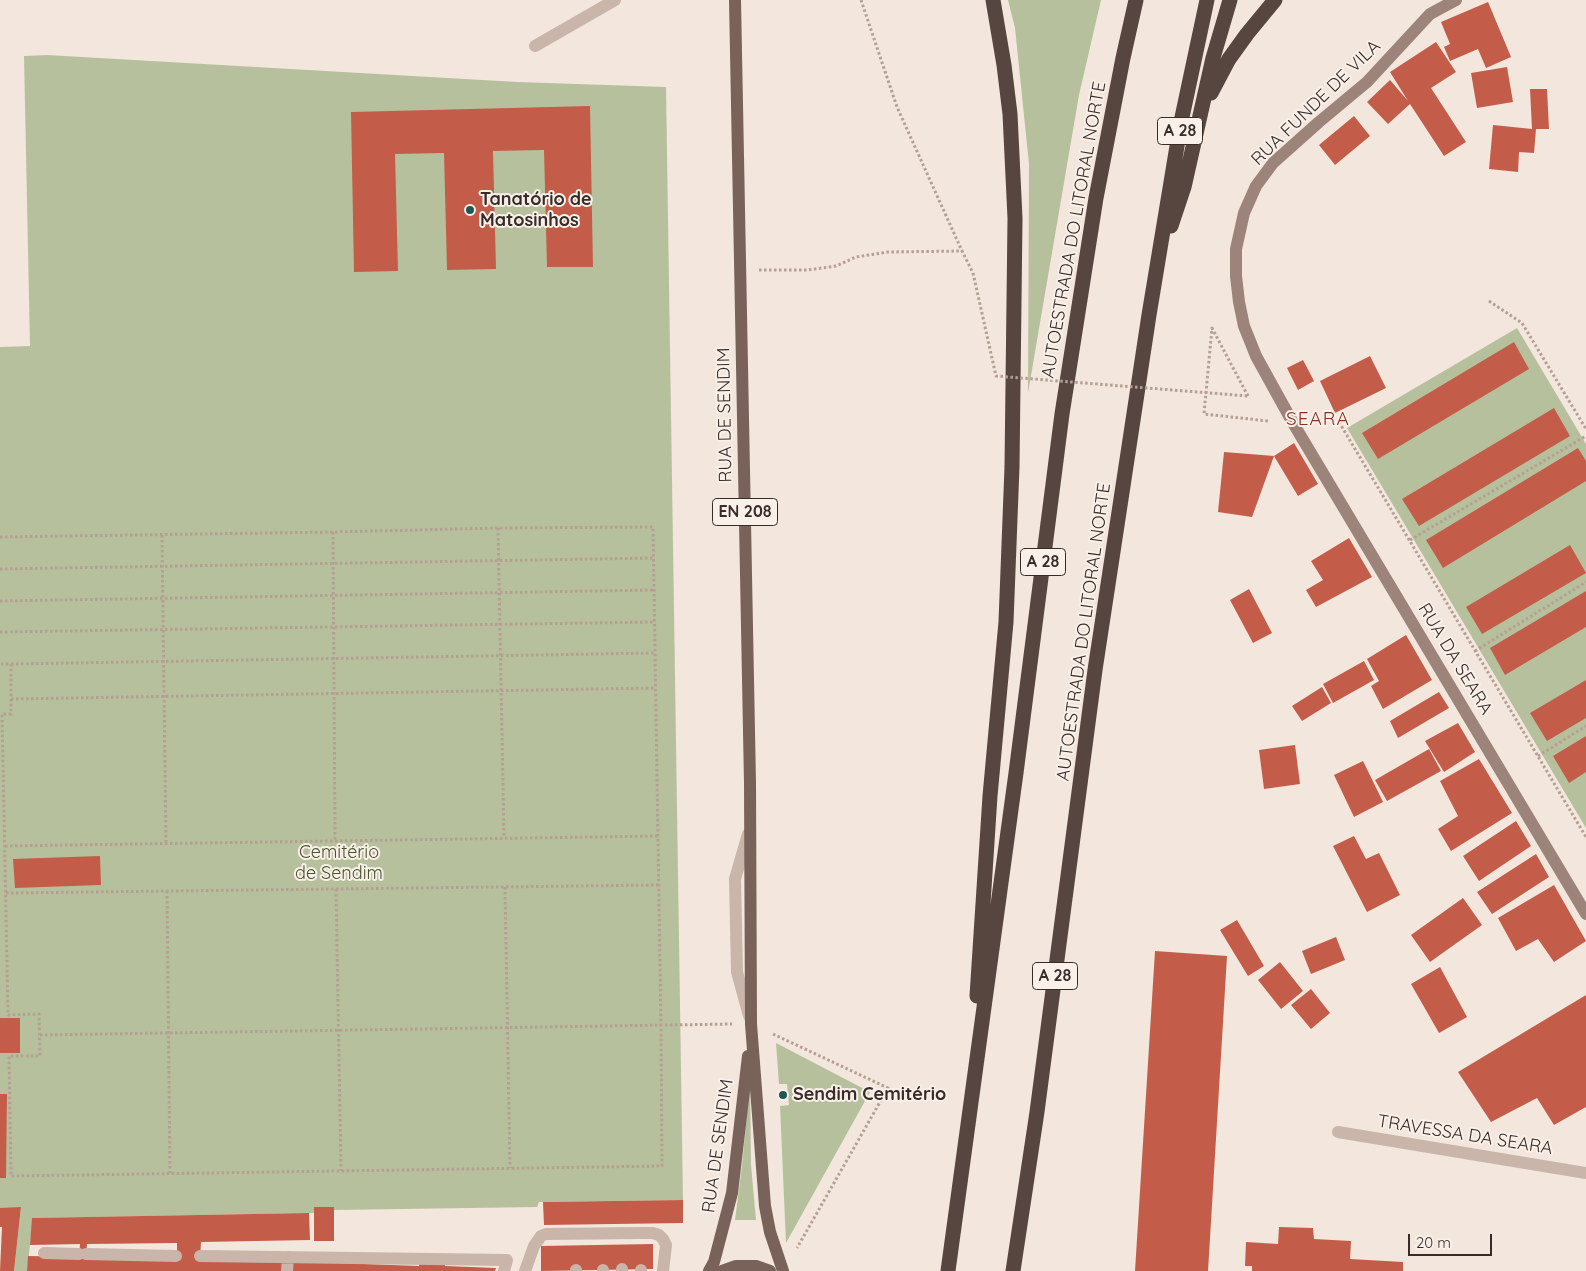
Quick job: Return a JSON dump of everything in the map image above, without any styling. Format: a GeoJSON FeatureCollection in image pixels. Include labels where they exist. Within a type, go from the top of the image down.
{"type":"FeatureCollection","features":[{"type":"Feature","properties":{"kind":"highway"},"geometry":{"type":"LineString","coordinates":[[968,1127],[990,796],[1006,622],[1012,467],[1015,218],[1010,114],[1003,55],[993,0]]}},
{"type":"Feature","properties":{"kind":"highway","name":"AUTOESTRADA DO LITORAL NORTE"},"geometry":{"type":"LineString","coordinates":[[948,1271],[1018,764],[1062,414],[1096,198],[1136,0]]}},
{"type":"Feature","properties":{"kind":"highway","name":"AUTOESTRADA DO LITORAL NORTE"},"geometry":{"type":"LineString","coordinates":[[1013,1271],[1037,1112],[1095,670],[1181,122],[1207,0]]}},
{"type":"Feature","properties":{"kind":"highway"},"geometry":{"type":"LineString","coordinates":[[1158,262],[1184,188],[1213,58],[1230,0]]}},
{"type":"Feature","properties":{"kind":"highway"},"geometry":{"type":"LineString","coordinates":[[1203,108],[1229,59],[1274,0]]}},
{"type":"Feature","properties":{"kind":"main road","name":"RUA DE SENDIM"},"geometry":{"type":"LineString","coordinates":[[734,0],[752,1024],[765,1206],[770,1232],[783,1271]]}},
{"type":"Feature","properties":{"kind":"main road","name":"RUA DE SENDIM"},"geometry":{"type":"LineString","coordinates":[[709,1271],[714,1262],[723,1232],[732,1193],[752,1024]]}},
{"type":"Feature","properties":{"kind":"main road"},"geometry":{"type":"LineString","coordinates":[[722,1271],[736,1266],[756,1266],[770,1271]]}},
{"type":"Feature","properties":{"kind":"street"},"geometry":{"type":"LineString","coordinates":[[535,46],[616,0]]}},
{"type":"Feature","properties":{"kind":"street","name":"RUA FUNDE DE VILA"},"geometry":{"type":"LineString","coordinates":[[1293,423],[1256,356],[1244,326],[1236,276],[1236,249],[1244,213],[1256,186],[1273,163],[1368,82],[1430,14],[1456,0]]}},
{"type":"Feature","properties":{"kind":"street","name":"RUA DA SEARA"},"geometry":{"type":"LineString","coordinates":[[1293,423],[1586,914]]}},
{"type":"Feature","properties":{"kind":"street","name":"TRAVESSA DA SEARA"},"geometry":{"type":"LineString","coordinates":[[1338,1132],[1586,1173]]}},
{"type":"Feature","properties":{"kind":"street"},"geometry":{"type":"LineString","coordinates":[[525,1271],[534,1246],[546,1234],[558,1240],[576,1240],[640,1239],[653,1233],[659,1235],[666,1245],[663,1271]]}},
{"type":"Feature","properties":{"kind":"street"},"geometry":{"type":"LineString","coordinates":[[44,1253],[176,1256]]}},
{"type":"Feature","properties":{"kind":"street"},"geometry":{"type":"LineString","coordinates":[[200,1256],[288,1257],[505,1266]]}},
{"type":"Feature","properties":{"kind":"street"},"geometry":{"type":"LineString","coordinates":[[287,1271],[288,1257]]}},
{"type":"Feature","properties":{"kind":"path"},"geometry":{"type":"LineString","coordinates":[[861,0],[897,107],[973,272],[996,376],[1248,396],[1212,328],[1204,414],[1293,423]]}},
{"type":"Feature","properties":{"kind":"path"},"geometry":{"type":"LineString","coordinates":[[740,271],[808,270],[836,266],[856,257],[888,252],[962,251]]}},
{"type":"Feature","properties":{"kind":"path"},"geometry":{"type":"LineString","coordinates":[[1489,302],[1522,323],[1586,429]]}},
{"type":"Feature","properties":{"kind":"path"},"geometry":{"type":"LineString","coordinates":[[1340,422],[1586,837]]}},
{"type":"Feature","properties":{"kind":"path"},"geometry":{"type":"LineString","coordinates":[[1410,540],[1586,436]]}},
{"type":"Feature","properties":{"kind":"path"},"geometry":{"type":"LineString","coordinates":[[0,537],[653,527],[662,1166],[11,1176],[9,1056],[40,1056],[40,1014],[8,1015],[2,714],[12,714],[11,664]]}},
{"type":"Feature","properties":{"kind":"path"},"geometry":{"type":"LineString","coordinates":[[498,528],[504,838]]}},
{"type":"Feature","properties":{"kind":"path"},"geometry":{"type":"LineString","coordinates":[[333,532],[335,841]]}},
{"type":"Feature","properties":{"kind":"path"},"geometry":{"type":"LineString","coordinates":[[162,535],[166,844]]}},
{"type":"Feature","properties":{"kind":"path"},"geometry":{"type":"LineString","coordinates":[[0,569],[653,558]]}},
{"type":"Feature","properties":{"kind":"path"},"geometry":{"type":"LineString","coordinates":[[1475,651],[1586,582]]}},
{"type":"Feature","properties":{"kind":"path"},"geometry":{"type":"LineString","coordinates":[[0,601],[654,590]]}},
{"type":"Feature","properties":{"kind":"path"},"geometry":{"type":"LineString","coordinates":[[0,632],[654,622]]}},
{"type":"Feature","properties":{"kind":"path"},"geometry":{"type":"LineString","coordinates":[[0,664],[655,653]]}},
{"type":"Feature","properties":{"kind":"path"},"geometry":{"type":"LineString","coordinates":[[11,699],[656,688]]}},
{"type":"Feature","properties":{"kind":"path"},"geometry":{"type":"LineString","coordinates":[[1538,756],[1586,726]]}},
{"type":"Feature","properties":{"kind":"path"},"geometry":{"type":"LineString","coordinates":[[5,846],[658,836]]}},
{"type":"Feature","properties":{"kind":"path"},"geometry":{"type":"LineString","coordinates":[[6,894],[659,885]]}},
{"type":"Feature","properties":{"kind":"path"},"geometry":{"type":"LineString","coordinates":[[505,887],[510,1168]]}},
{"type":"Feature","properties":{"kind":"path"},"geometry":{"type":"LineString","coordinates":[[336,889],[341,1171]]}},
{"type":"Feature","properties":{"kind":"path"},"geometry":{"type":"LineString","coordinates":[[167,891],[170,1173]]}},
{"type":"Feature","properties":{"kind":"path"},"geometry":{"type":"LineString","coordinates":[[40,1035],[752,1024],[888,1088],[794,1254]]}},
{"type":"Feature","properties":{"kind":"green space"},"geometry":{"type":"Polygon","coordinates":[[[1008,0],[1101,0],[1079,95],[1028,393],[1029,164],[1015,28],[1008,0]]]}},
{"type":"Feature","properties":{"kind":"green space","name":"Cemitério de Sendim"},"geometry":{"type":"Polygon","coordinates":[[[47,55],[517,82],[666,87],[683,1200],[539,1202],[537,1207],[334,1210],[334,1207],[314,1207],[314,1213],[33,1218],[27,1271],[14,1271],[21,1208],[0,1208],[0,347],[30,346],[24,56],[47,55]]]}},
{"type":"Feature","properties":{"kind":"green space"},"geometry":{"type":"Polygon","coordinates":[[[1517,328],[1586,444],[1586,828],[1347,428],[1517,328]]]}},
{"type":"Feature","properties":{"kind":"green space"},"geometry":{"type":"Polygon","coordinates":[[[776,1043],[870,1092],[786,1243],[780,1106],[789,1105],[787,1084],[779,1084],[776,1043]]]}},
{"type":"Feature","properties":{"kind":"green space"},"geometry":{"type":"Polygon","coordinates":[[[750,1081],[751,1165],[756,1220],[735,1220],[742,1166],[750,1081]]]}},
{"type":"Feature","properties":{"kind":"building"},"geometry":{"type":"Polygon","coordinates":[[[1488,2],[1511,57],[1486,68],[1478,49],[1450,61],[1444,47],[1450,44],[1441,22],[1488,2]]]}},
{"type":"Feature","properties":{"kind":"building"},"geometry":{"type":"Polygon","coordinates":[[[1436,42],[1456,72],[1431,88],[1466,142],[1444,156],[1410,104],[1388,124],[1367,102],[1390,80],[1408,101],[1390,72],[1436,42]]]}},
{"type":"Feature","properties":{"kind":"building"},"geometry":{"type":"Polygon","coordinates":[[[1507,67],[1513,102],[1477,108],[1471,73],[1507,67]]]}},
{"type":"Feature","properties":{"kind":"building"},"geometry":{"type":"Polygon","coordinates":[[[1530,89],[1547,89],[1549,129],[1536,129],[1534,153],[1519,152],[1518,172],[1489,169],[1493,125],[1532,129],[1530,89]]]}},
{"type":"Feature","properties":{"kind":"building","name":"Tanatório de Matosinhos"},"geometry":{"type":"Polygon","coordinates":[[[590,106],[593,267],[547,267],[544,150],[493,151],[496,269],[447,270],[444,153],[395,154],[398,271],[354,272],[351,112],[590,106]]]}},
{"type":"Feature","properties":{"kind":"building"},"geometry":{"type":"Polygon","coordinates":[[[1354,116],[1370,136],[1335,165],[1319,145],[1354,116]]]}},
{"type":"Feature","properties":{"kind":"building"},"geometry":{"type":"Polygon","coordinates":[[[1514,342],[1529,369],[1378,459],[1362,433],[1514,342]]]}},
{"type":"Feature","properties":{"kind":"building"},"geometry":{"type":"Polygon","coordinates":[[[1370,356],[1386,388],[1335,413],[1320,381],[1370,356]]]}},
{"type":"Feature","properties":{"kind":"building"},"geometry":{"type":"Polygon","coordinates":[[[1303,360],[1314,381],[1298,390],[1287,368],[1303,360]]]}},
{"type":"Feature","properties":{"kind":"building"},"geometry":{"type":"Polygon","coordinates":[[[1554,408],[1570,436],[1419,526],[1402,499],[1554,408]]]}},
{"type":"Feature","properties":{"kind":"building"},"geometry":{"type":"Polygon","coordinates":[[[1294,443],[1318,484],[1298,496],[1274,456],[1294,443]]]}},
{"type":"Feature","properties":{"kind":"building"},"geometry":{"type":"Polygon","coordinates":[[[1578,448],[1586,461],[1586,481],[1443,568],[1426,540],[1578,448]]]}},
{"type":"Feature","properties":{"kind":"building"},"geometry":{"type":"Polygon","coordinates":[[[1224,452],[1274,456],[1252,517],[1218,512],[1224,452]]]}},
{"type":"Feature","properties":{"kind":"building"},"geometry":{"type":"Polygon","coordinates":[[[1349,538],[1372,577],[1316,607],[1306,590],[1323,580],[1311,561],[1349,538]]]}},
{"type":"Feature","properties":{"kind":"building"},"geometry":{"type":"Polygon","coordinates":[[[1570,545],[1586,573],[1482,634],[1466,607],[1570,545]]]}},
{"type":"Feature","properties":{"kind":"building"},"geometry":{"type":"Polygon","coordinates":[[[1249,589],[1272,633],[1253,643],[1230,600],[1249,589]]]}},
{"type":"Feature","properties":{"kind":"building"},"geometry":{"type":"Polygon","coordinates":[[[1586,591],[1586,627],[1505,675],[1490,648],[1586,591]]]}},
{"type":"Feature","properties":{"kind":"building"},"geometry":{"type":"Polygon","coordinates":[[[1406,635],[1432,680],[1383,709],[1371,686],[1379,681],[1367,659],[1406,635]]]}},
{"type":"Feature","properties":{"kind":"building"},"geometry":{"type":"Polygon","coordinates":[[[1364,661],[1374,680],[1333,703],[1323,684],[1364,661]]]}},
{"type":"Feature","properties":{"kind":"building"},"geometry":{"type":"Polygon","coordinates":[[[1586,680],[1586,718],[1547,741],[1530,713],[1586,680]]]}},
{"type":"Feature","properties":{"kind":"building"},"geometry":{"type":"Polygon","coordinates":[[[1322,687],[1331,703],[1302,721],[1292,706],[1322,687]]]}},
{"type":"Feature","properties":{"kind":"building"},"geometry":{"type":"Polygon","coordinates":[[[1439,692],[1449,708],[1398,738],[1390,721],[1439,692]]]}},
{"type":"Feature","properties":{"kind":"building"},"geometry":{"type":"Polygon","coordinates":[[[1458,723],[1475,752],[1444,772],[1425,741],[1458,723]]]}},
{"type":"Feature","properties":{"kind":"building"},"geometry":{"type":"Polygon","coordinates":[[[1586,736],[1586,772],[1569,783],[1553,756],[1586,736]]]}},
{"type":"Feature","properties":{"kind":"building"},"geometry":{"type":"Polygon","coordinates":[[[1295,745],[1300,784],[1264,789],[1259,750],[1295,745]]]}},
{"type":"Feature","properties":{"kind":"building"},"geometry":{"type":"Polygon","coordinates":[[[1429,749],[1441,771],[1387,801],[1375,780],[1429,749]]]}},
{"type":"Feature","properties":{"kind":"building"},"geometry":{"type":"Polygon","coordinates":[[[1479,759],[1512,813],[1451,851],[1438,829],[1458,816],[1440,781],[1479,759]]]}},
{"type":"Feature","properties":{"kind":"building"},"geometry":{"type":"Polygon","coordinates":[[[1363,761],[1383,802],[1354,817],[1334,775],[1363,761]]]}},
{"type":"Feature","properties":{"kind":"building"},"geometry":{"type":"Polygon","coordinates":[[[1516,821],[1531,846],[1479,881],[1463,856],[1516,821]]]}},
{"type":"Feature","properties":{"kind":"building"},"geometry":{"type":"Polygon","coordinates":[[[1354,836],[1366,859],[1379,853],[1400,895],[1367,912],[1333,846],[1354,836]]]}},
{"type":"Feature","properties":{"kind":"building"},"geometry":{"type":"Polygon","coordinates":[[[1536,854],[1549,877],[1492,914],[1477,892],[1536,854]]]}},
{"type":"Feature","properties":{"kind":"building"},"geometry":{"type":"Polygon","coordinates":[[[100,856],[101,885],[15,888],[13,859],[100,856]]]}},
{"type":"Feature","properties":{"kind":"building"},"geometry":{"type":"Polygon","coordinates":[[[1554,885],[1586,941],[1554,962],[1538,939],[1516,951],[1498,918],[1554,885]]]}},
{"type":"Feature","properties":{"kind":"building"},"geometry":{"type":"Polygon","coordinates":[[[1463,898],[1482,925],[1430,962],[1411,935],[1463,898]]]}},
{"type":"Feature","properties":{"kind":"building"},"geometry":{"type":"Polygon","coordinates":[[[1237,920],[1264,966],[1248,976],[1220,930],[1237,920]]]}},
{"type":"Feature","properties":{"kind":"building"},"geometry":{"type":"Polygon","coordinates":[[[1336,937],[1345,960],[1311,974],[1302,951],[1336,937]]]}},
{"type":"Feature","properties":{"kind":"building"},"geometry":{"type":"Polygon","coordinates":[[[1155,951],[1227,956],[1208,1271],[1135,1271],[1155,951]]]}},
{"type":"Feature","properties":{"kind":"building"},"geometry":{"type":"Polygon","coordinates":[[[1280,962],[1303,991],[1281,1009],[1258,980],[1280,962]]]}},
{"type":"Feature","properties":{"kind":"building"},"geometry":{"type":"Polygon","coordinates":[[[1440,967],[1467,1017],[1439,1033],[1411,984],[1440,967]]]}},
{"type":"Feature","properties":{"kind":"building"},"geometry":{"type":"Polygon","coordinates":[[[1311,989],[1330,1013],[1311,1029],[1291,1005],[1311,989]]]}},
{"type":"Feature","properties":{"kind":"building"},"geometry":{"type":"Polygon","coordinates":[[[1586,995],[1586,1107],[1554,1125],[1537,1098],[1491,1122],[1458,1072],[1586,995]]]}},
{"type":"Feature","properties":{"kind":"building"},"geometry":{"type":"Polygon","coordinates":[[[0,1018],[20,1018],[20,1053],[0,1053],[0,1018]]]}},
{"type":"Feature","properties":{"kind":"building"},"geometry":{"type":"Polygon","coordinates":[[[0,1094],[7,1094],[6,1178],[0,1178],[0,1094]]]}},
{"type":"Feature","properties":{"kind":"building"},"geometry":{"type":"Polygon","coordinates":[[[683,1200],[683,1223],[544,1225],[543,1202],[683,1200]]]}},
{"type":"Feature","properties":{"kind":"building"},"geometry":{"type":"Polygon","coordinates":[[[21,1207],[14,1271],[0,1271],[2,1227],[0,1227],[0,1208],[21,1207]]]}},
{"type":"Feature","properties":{"kind":"building"},"geometry":{"type":"Polygon","coordinates":[[[314,1207],[334,1207],[334,1241],[314,1241],[314,1207]]]}},
{"type":"Feature","properties":{"kind":"building"},"geometry":{"type":"Polygon","coordinates":[[[309,1213],[310,1240],[201,1242],[200,1258],[419,1266],[419,1253],[445,1255],[445,1266],[496,1268],[495,1271],[27,1271],[28,1256],[79,1257],[80,1244],[30,1245],[32,1218],[309,1213]],[[177,1243],[87,1244],[86,1257],[177,1260],[177,1243]]]}},
{"type":"Feature","properties":{"kind":"building"},"geometry":{"type":"Polygon","coordinates":[[[1279,1227],[1313,1228],[1314,1239],[1351,1241],[1350,1259],[1403,1262],[1403,1271],[1252,1271],[1252,1266],[1245,1266],[1246,1242],[1278,1244],[1279,1227]]]}},
{"type":"Feature","properties":{"kind":"building"},"geometry":{"type":"Polygon","coordinates":[[[653,1244],[653,1269],[541,1271],[541,1246],[653,1244]]]}},
{"type":"Feature","properties":{"kind":"place","name":"Tanatório de Matosinhos"},"geometry":{"type":"Point","coordinates":[470,210]}},
{"type":"Feature","properties":{"kind":"place","name":"Sendim Cemitério"},"geometry":{"type":"Point","coordinates":[783,1095]}},
{"type":"Feature","properties":{"kind":"district","name":"SEARA"},"geometry":{"type":"Point","coordinates":[1318,419]}}]}
